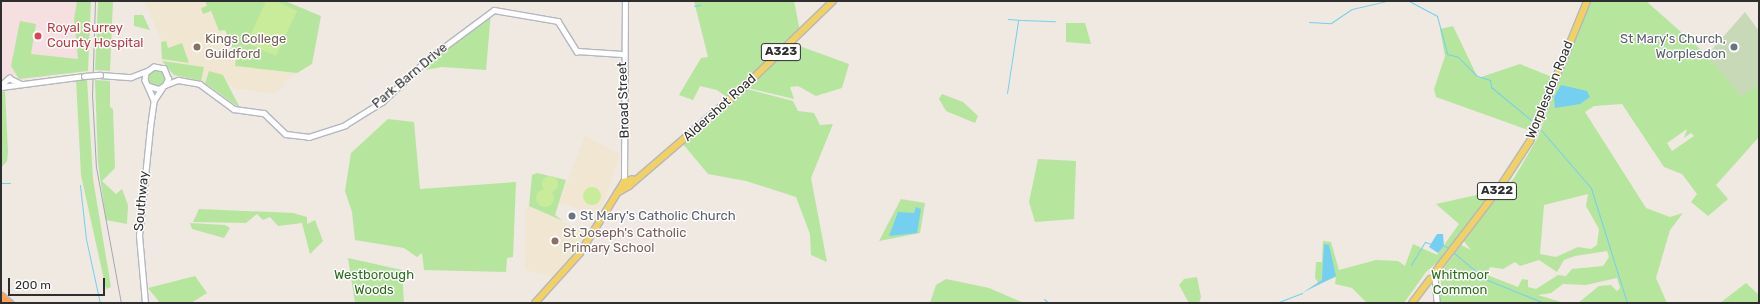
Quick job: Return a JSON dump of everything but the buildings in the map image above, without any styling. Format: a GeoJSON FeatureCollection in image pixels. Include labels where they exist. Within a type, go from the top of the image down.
{"type":"FeatureCollection","features":[{"type":"Feature","properties":{"kind":"main road","name":"Aldershot Road"},"geometry":{"type":"LineString","coordinates":[[535,303],[575,260],[617,193],[626,182],[638,176],[744,87],[833,1]]}},
{"type":"Feature","properties":{"kind":"main road","name":"Worplesdon Road"},"geometry":{"type":"LineString","coordinates":[[1412,303],[1453,251],[1508,176],[1536,130],[1587,1]]}},
{"type":"Feature","properties":{"kind":"street","name":"Broad Street"},"geometry":{"type":"LineString","coordinates":[[625,1],[622,54],[626,138],[626,182]]}},
{"type":"Feature","properties":{"kind":"street","name":"Park Barn Drive"},"geometry":{"type":"LineString","coordinates":[[178,80],[200,84],[240,111],[264,113],[288,135],[313,137],[345,125],[382,102],[485,14],[503,10],[529,18],[558,21],[576,51],[622,54]]}},
{"type":"Feature","properties":{"kind":"street"},"geometry":{"type":"LineString","coordinates":[[131,77],[157,67],[178,80]]}},
{"type":"Feature","properties":{"kind":"street"},"geometry":{"type":"LineString","coordinates":[[148,70],[148,85]]}},
{"type":"Feature","properties":{"kind":"street"},"geometry":{"type":"LineString","coordinates":[[163,86],[166,72]]}},
{"type":"Feature","properties":{"kind":"street"},"geometry":{"type":"LineString","coordinates":[[1,86],[100,75],[131,77],[148,85],[163,86],[178,80]]}},
{"type":"Feature","properties":{"kind":"street"},"geometry":{"type":"LineString","coordinates":[[1,86],[7,80],[12,79],[25,84]]}},
{"type":"Feature","properties":{"kind":"street"},"geometry":{"type":"LineString","coordinates":[[11,84],[12,79]]}},
{"type":"Feature","properties":{"kind":"street"},"geometry":{"type":"LineString","coordinates":[[7,80],[11,84]]}},
{"type":"Feature","properties":{"kind":"street","name":"Southway"},"geometry":{"type":"LineString","coordinates":[[148,85],[154,100]]}},
{"type":"Feature","properties":{"kind":"street","name":"Southway"},"geometry":{"type":"LineString","coordinates":[[145,303],[139,236],[154,100],[163,86]]}},
{"type":"Feature","properties":{"kind":"street"},"geometry":{"type":"LineString","coordinates":[[1433,276],[1437,303]]}},
{"type":"Feature","properties":{"kind":"shaded area","name":"Royal Surrey County Hospital"},"geometry":{"type":"Polygon","coordinates":[[[1,1],[77,1],[74,19],[80,71],[22,80],[14,74],[6,75],[1,80],[1,1]]]}},
{"type":"Feature","properties":{"kind":"shaded area","name":"Kings College Guildford"},"geometry":{"type":"Polygon","coordinates":[[[144,1],[205,1],[219,31],[225,29],[228,38],[241,46],[244,55],[235,66],[297,73],[284,82],[285,85],[276,94],[232,88],[223,75],[208,72],[205,83],[201,81],[203,67],[162,61],[161,39],[144,1]]]}},
{"type":"Feature","properties":{"kind":"shaded area"},"geometry":{"type":"Polygon","coordinates":[[[585,136],[620,154],[600,215],[559,203],[585,136]]]}},
{"type":"Feature","properties":{"kind":"shaded area","name":"St Joseph's Catholic Primary School"},"geometry":{"type":"Polygon","coordinates":[[[526,206],[533,207],[588,235],[553,277],[525,270],[526,206]]]}},
{"type":"Feature","properties":{"kind":"green space"},"geometry":{"type":"Polygon","coordinates":[[[77,1],[91,1],[88,71],[19,79],[11,66],[20,21],[36,24],[31,54],[78,59],[74,19],[77,1]]]}},
{"type":"Feature","properties":{"kind":"green space"},"geometry":{"type":"Polygon","coordinates":[[[98,1],[113,1],[110,71],[95,70],[98,1]]]}},
{"type":"Feature","properties":{"kind":"green space"},"geometry":{"type":"Polygon","coordinates":[[[205,1],[285,1],[321,16],[312,64],[297,73],[235,66],[236,57],[244,54],[241,46],[233,49],[225,30],[219,31],[211,11],[203,14],[201,8],[207,6],[205,1]]]}},
{"type":"Feature","properties":{"kind":"green space"},"geometry":{"type":"Polygon","coordinates":[[[266,1],[276,1],[297,11],[276,56],[247,43],[266,1]]]}},
{"type":"Feature","properties":{"kind":"green space"},"geometry":{"type":"Polygon","coordinates":[[[694,1],[794,1],[800,31],[728,98],[717,90],[700,86],[693,100],[679,95],[701,58],[708,57],[694,1]]]}},
{"type":"Feature","properties":{"kind":"green space","name":"Whitmoor Common"},"geometry":{"type":"Polygon","coordinates":[[[1589,1],[1646,1],[1707,55],[1741,95],[1759,84],[1759,137],[1716,185],[1728,199],[1708,216],[1691,202],[1697,194],[1682,174],[1664,167],[1622,104],[1594,106],[1585,112],[1646,208],[1670,217],[1683,213],[1670,230],[1656,278],[1667,303],[1578,303],[1599,286],[1611,285],[1617,291],[1620,288],[1617,278],[1586,285],[1563,284],[1551,293],[1538,295],[1564,303],[1439,303],[1442,271],[1461,245],[1471,250],[1463,240],[1514,178],[1537,139],[1589,1]],[[1687,129],[1667,143],[1672,151],[1694,136],[1691,133],[1684,138],[1687,129]],[[1588,194],[1544,205],[1540,254],[1556,257],[1578,247],[1591,249],[1597,245],[1599,229],[1586,206],[1588,194]],[[1607,251],[1575,256],[1564,260],[1557,272],[1539,260],[1520,266],[1515,262],[1503,269],[1490,267],[1487,275],[1518,287],[1522,279],[1528,280],[1528,287],[1536,289],[1558,275],[1566,276],[1572,269],[1603,266],[1609,257],[1607,251]]]}},
{"type":"Feature","properties":{"kind":"green space"},"geometry":{"type":"Polygon","coordinates":[[[491,12],[486,70],[442,67],[425,70],[425,65],[491,12]]]}},
{"type":"Feature","properties":{"kind":"green space"},"geometry":{"type":"Polygon","coordinates":[[[1745,12],[1759,31],[1759,85],[1741,96],[1707,55],[1745,12]]]}},
{"type":"Feature","properties":{"kind":"green space"},"geometry":{"type":"Polygon","coordinates":[[[134,15],[143,15],[150,30],[134,26],[134,15]]]}},
{"type":"Feature","properties":{"kind":"green space"},"geometry":{"type":"Polygon","coordinates":[[[1066,23],[1085,23],[1091,44],[1066,42],[1066,23]]]}},
{"type":"Feature","properties":{"kind":"green space"},"geometry":{"type":"Polygon","coordinates":[[[1453,26],[1478,78],[1520,64],[1552,77],[1528,130],[1436,97],[1434,89],[1445,56],[1440,29],[1453,26]]]}},
{"type":"Feature","properties":{"kind":"green space"},"geometry":{"type":"Polygon","coordinates":[[[166,41],[168,48],[182,43],[189,63],[162,59],[161,42],[166,41]]]}},
{"type":"Feature","properties":{"kind":"green space"},"geometry":{"type":"Polygon","coordinates":[[[794,44],[849,64],[842,88],[816,96],[798,86],[790,87],[794,99],[748,88],[794,44]]]}},
{"type":"Feature","properties":{"kind":"green space"},"geometry":{"type":"Polygon","coordinates":[[[162,61],[204,67],[201,81],[174,75],[162,61]]]}},
{"type":"Feature","properties":{"kind":"green space"},"geometry":{"type":"Polygon","coordinates":[[[156,69],[162,72],[165,78],[162,84],[156,87],[150,84],[147,78],[150,72],[156,69]]]}},
{"type":"Feature","properties":{"kind":"green space"},"geometry":{"type":"Polygon","coordinates":[[[209,71],[223,75],[240,108],[205,83],[209,71]]]}},
{"type":"Feature","properties":{"kind":"green space"},"geometry":{"type":"Polygon","coordinates":[[[76,79],[87,79],[93,179],[111,287],[106,289],[81,175],[76,79]]]}},
{"type":"Feature","properties":{"kind":"green space"},"geometry":{"type":"Polygon","coordinates":[[[95,80],[110,81],[110,107],[113,109],[115,168],[102,181],[116,194],[122,189],[128,205],[127,224],[106,220],[98,163],[95,80]]]}},
{"type":"Feature","properties":{"kind":"green space"},"geometry":{"type":"Polygon","coordinates":[[[747,89],[793,101],[798,111],[814,113],[820,125],[833,124],[811,178],[827,262],[811,255],[810,234],[796,197],[746,181],[708,174],[683,144],[747,89]]]}},
{"type":"Feature","properties":{"kind":"green space"},"geometry":{"type":"Polygon","coordinates":[[[5,91],[8,152],[7,161],[1,168],[1,92],[5,91]]]}},
{"type":"Feature","properties":{"kind":"green space"},"geometry":{"type":"Polygon","coordinates":[[[942,94],[963,102],[978,116],[975,123],[946,111],[939,99],[942,94]]]}},
{"type":"Feature","properties":{"kind":"green space"},"geometry":{"type":"Polygon","coordinates":[[[388,119],[414,122],[420,189],[516,182],[513,257],[507,258],[506,272],[424,270],[422,253],[417,257],[404,248],[355,240],[352,212],[345,191],[351,153],[388,119]]]}},
{"type":"Feature","properties":{"kind":"green space"},"geometry":{"type":"Polygon","coordinates":[[[1038,159],[1076,161],[1074,219],[1035,222],[1029,202],[1038,159]]]}},
{"type":"Feature","properties":{"kind":"green space"},"geometry":{"type":"Polygon","coordinates":[[[537,173],[566,180],[555,215],[563,221],[529,206],[532,175],[537,173]]]}},
{"type":"Feature","properties":{"kind":"green space"},"geometry":{"type":"Polygon","coordinates":[[[547,176],[553,176],[558,181],[556,190],[553,192],[547,192],[542,187],[542,181],[547,176]]]}},
{"type":"Feature","properties":{"kind":"green space"},"geometry":{"type":"Polygon","coordinates":[[[588,187],[596,187],[601,192],[599,203],[596,205],[588,205],[583,200],[583,192],[588,187]]]}},
{"type":"Feature","properties":{"kind":"green space"},"geometry":{"type":"Polygon","coordinates":[[[545,189],[551,192],[554,198],[551,204],[545,207],[539,204],[536,198],[539,192],[545,189]]]}},
{"type":"Feature","properties":{"kind":"green space"},"geometry":{"type":"Polygon","coordinates":[[[1490,192],[1492,194],[1453,249],[1426,272],[1404,303],[1367,303],[1352,288],[1335,284],[1336,277],[1319,284],[1315,278],[1316,262],[1322,262],[1323,241],[1331,242],[1339,270],[1376,260],[1398,261],[1405,266],[1413,244],[1437,255],[1459,224],[1436,204],[1490,192]]]}},
{"type":"Feature","properties":{"kind":"green space"},"geometry":{"type":"Polygon","coordinates":[[[901,199],[925,203],[920,233],[879,241],[901,199]]]}},
{"type":"Feature","properties":{"kind":"green space"},"geometry":{"type":"Polygon","coordinates":[[[199,209],[293,213],[307,217],[307,224],[315,220],[323,241],[310,254],[302,223],[278,226],[270,217],[263,220],[257,214],[246,223],[193,222],[199,209]]]}},
{"type":"Feature","properties":{"kind":"green space"},"geometry":{"type":"Polygon","coordinates":[[[190,223],[225,225],[230,228],[224,238],[192,229],[190,223]]]}},
{"type":"Feature","properties":{"kind":"green space","name":"Westborough Woods"},"geometry":{"type":"Polygon","coordinates":[[[348,258],[402,270],[404,303],[355,303],[348,258]]]}},
{"type":"Feature","properties":{"kind":"green space"},"geometry":{"type":"Polygon","coordinates":[[[195,276],[207,293],[191,303],[160,303],[148,288],[195,276]]]}},
{"type":"Feature","properties":{"kind":"green space"},"geometry":{"type":"Polygon","coordinates":[[[1197,277],[1201,297],[1199,303],[1189,303],[1179,285],[1184,279],[1197,277]]]}},
{"type":"Feature","properties":{"kind":"green space"},"geometry":{"type":"Polygon","coordinates":[[[946,279],[989,288],[1024,303],[930,303],[936,285],[946,279]]]}},
{"type":"Feature","properties":{"kind":"green space"},"geometry":{"type":"Polygon","coordinates":[[[1746,283],[1759,295],[1759,303],[1720,303],[1746,283]]]}},
{"type":"Feature","properties":{"kind":"water"},"geometry":{"type":"Polygon","coordinates":[[[1561,85],[1587,91],[1590,97],[1580,104],[1555,108],[1554,97],[1561,85]]]}},
{"type":"Feature","properties":{"kind":"water"},"geometry":{"type":"Polygon","coordinates":[[[916,207],[921,209],[917,233],[889,236],[898,212],[914,213],[916,207]]]}},
{"type":"Feature","properties":{"kind":"water"},"geometry":{"type":"Polygon","coordinates":[[[1437,234],[1443,234],[1444,246],[1438,253],[1429,247],[1437,234]]]}},
{"type":"Feature","properties":{"kind":"water"},"geometry":{"type":"Polygon","coordinates":[[[1324,244],[1329,245],[1336,276],[1302,293],[1322,280],[1324,244]]]}},
{"type":"Feature","properties":{"kind":"waterway"},"geometry":{"type":"LineString","coordinates":[[1309,22],[1331,23],[1352,9],[1386,1]]}},
{"type":"Feature","properties":{"kind":"waterway"},"geometry":{"type":"LineString","coordinates":[[1409,1],[1437,16],[1447,54],[1458,57],[1477,76],[1490,80],[1491,87],[1531,120]]}},
{"type":"Feature","properties":{"kind":"waterway"},"geometry":{"type":"LineString","coordinates":[[694,6],[700,5]]}},
{"type":"Feature","properties":{"kind":"waterway"},"geometry":{"type":"LineString","coordinates":[[1008,19],[1021,20]]}},
{"type":"Feature","properties":{"kind":"waterway"},"geometry":{"type":"LineString","coordinates":[[1022,20],[1055,21]]}},
{"type":"Feature","properties":{"kind":"waterway"},"geometry":{"type":"LineString","coordinates":[[1007,93],[1018,21]]}},
{"type":"Feature","properties":{"kind":"waterway"},"geometry":{"type":"LineString","coordinates":[[1541,130],[1591,188],[1627,303]]}},
{"type":"Feature","properties":{"kind":"waterway"},"geometry":{"type":"LineString","coordinates":[[1,183],[10,183]]}},
{"type":"Feature","properties":{"kind":"waterway"},"geometry":{"type":"LineString","coordinates":[[80,185],[86,239],[100,303]]}},
{"type":"Feature","properties":{"kind":"waterway"},"geometry":{"type":"LineString","coordinates":[[1411,265],[1425,242],[1431,244]]}},
{"type":"Feature","properties":{"kind":"waterway"},"geometry":{"type":"LineString","coordinates":[[1444,246],[1449,248]]}},
{"type":"Feature","properties":{"kind":"waterway"},"geometry":{"type":"LineString","coordinates":[[1453,252],[1485,279],[1544,303]]}},
{"type":"Feature","properties":{"kind":"waterway"},"geometry":{"type":"LineString","coordinates":[[1276,303],[1302,293]]}},
{"type":"Feature","properties":{"kind":"waterway"},"geometry":{"type":"LineString","coordinates":[[1044,299],[1049,303]]}},
{"type":"Feature","properties":{"kind":"railway"},"geometry":{"type":"LineString","coordinates":[[95,1],[92,94],[96,167],[121,303]]}},
{"type":"Feature","properties":{"kind":"place","name":"Royal Surrey County Hospital"},"geometry":{"type":"Point","coordinates":[38,36]}},
{"type":"Feature","properties":{"kind":"place","name":"Kings College Guildford"},"geometry":{"type":"Point","coordinates":[197,47]}},
{"type":"Feature","properties":{"kind":"place","name":"St Mary's Church, Worplesdon"},"geometry":{"type":"Point","coordinates":[1734,47]}},
{"type":"Feature","properties":{"kind":"place","name":"St Mary's Catholic Church"},"geometry":{"type":"Point","coordinates":[572,216]}},
{"type":"Feature","properties":{"kind":"place","name":"St Joseph's Catholic Primary School"},"geometry":{"type":"Point","coordinates":[555,241]}}]}
